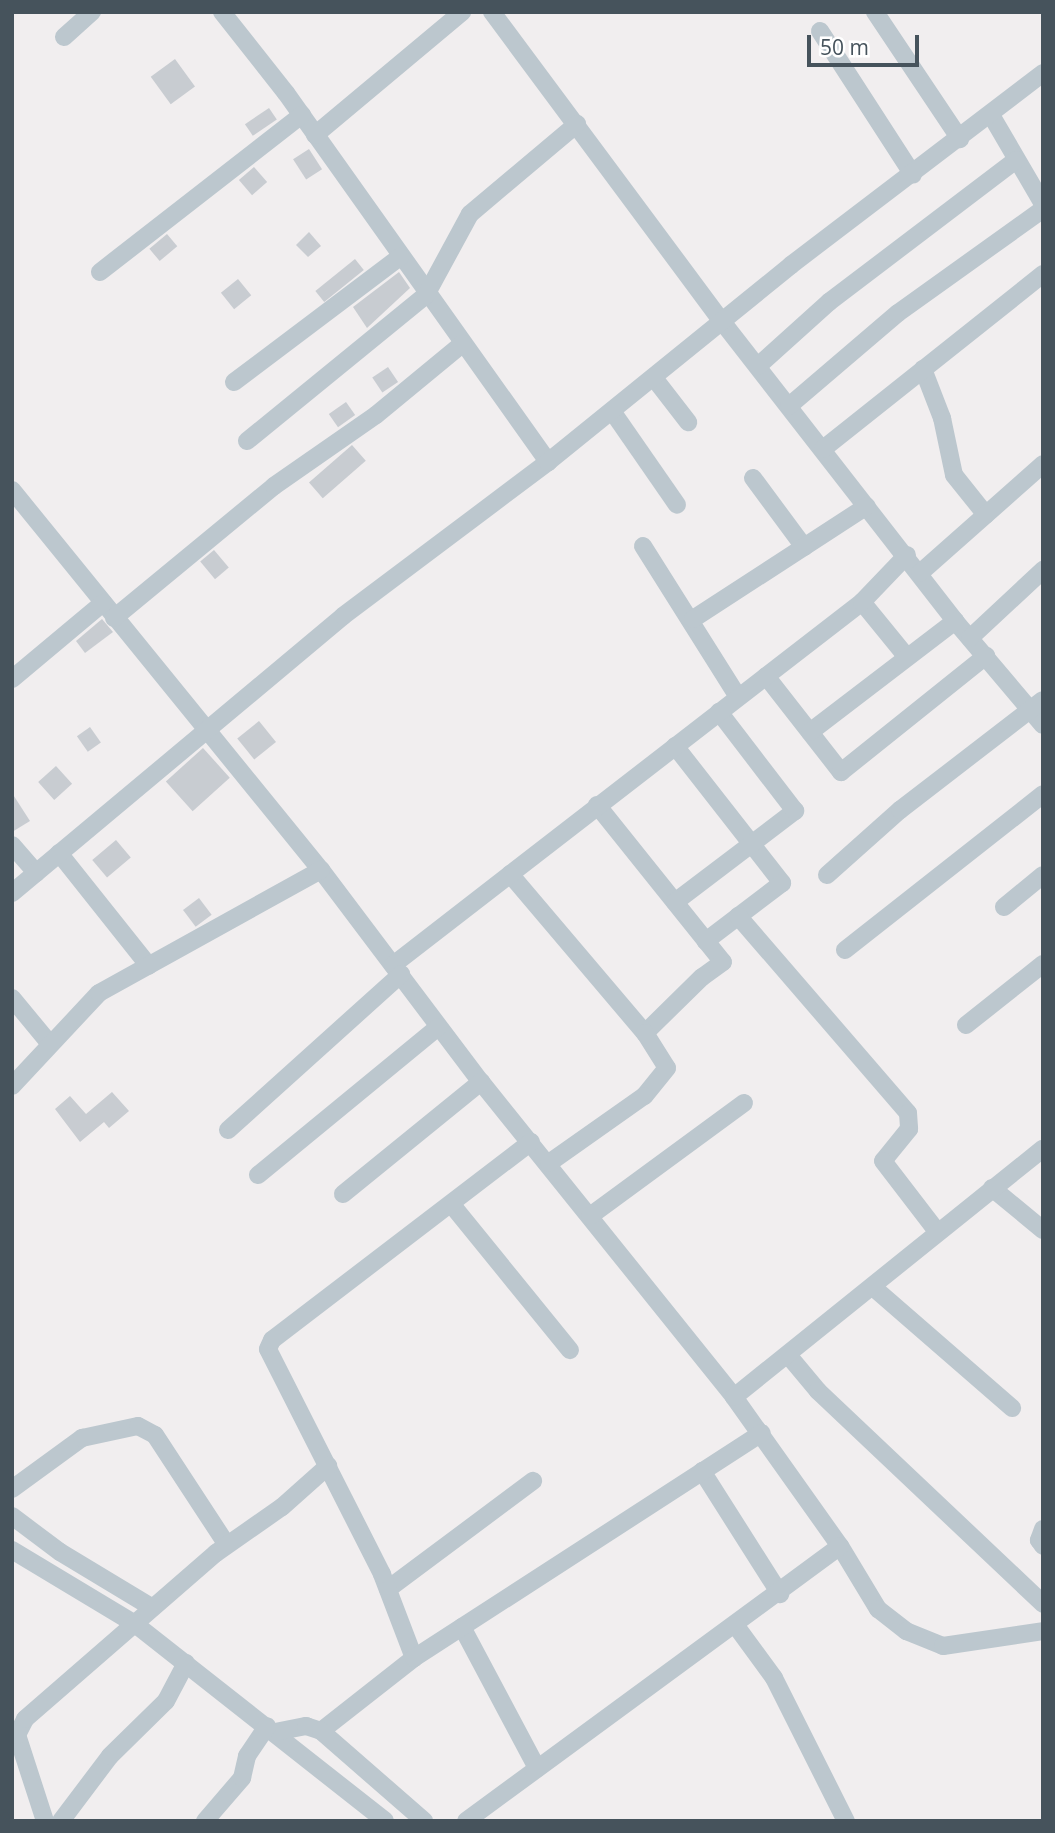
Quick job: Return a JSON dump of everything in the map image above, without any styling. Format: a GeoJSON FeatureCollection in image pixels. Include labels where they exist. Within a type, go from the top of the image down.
{"type":"FeatureCollection","features":[{"type":"Feature","properties":{"kind":"street"},"geometry":{"type":"LineString","coordinates":[[64,37],[92,12]]}},
{"type":"Feature","properties":{"kind":"street"},"geometry":{"type":"LineString","coordinates":[[315,135],[462,12]]}},
{"type":"Feature","properties":{"kind":"street"},"geometry":{"type":"LineString","coordinates":[[492,12],[724,324],[908,555],[955,621],[1039,712],[900,810],[827,875]]}},
{"type":"Feature","properties":{"kind":"street"},"geometry":{"type":"LineString","coordinates":[[875,12],[960,139]]}},
{"type":"Feature","properties":{"kind":"street"},"geometry":{"type":"LineString","coordinates":[[230,15],[426,295],[548,462]]}},
{"type":"Feature","properties":{"kind":"street"},"geometry":{"type":"LineString","coordinates":[[820,31],[913,175]]}},
{"type":"Feature","properties":{"kind":"street"},"geometry":{"type":"LineString","coordinates":[[12,893],[343,616],[548,462],[724,324],[791,265],[913,175],[1043,73]]}},
{"type":"Feature","properties":{"kind":"street"},"geometry":{"type":"LineString","coordinates":[[100,272],[302,115]]}},
{"type":"Feature","properties":{"kind":"street"},"geometry":{"type":"LineString","coordinates":[[991,115],[1043,204]]}},
{"type":"Feature","properties":{"kind":"street"},"geometry":{"type":"LineString","coordinates":[[247,441],[426,295],[470,214],[577,124]]}},
{"type":"Feature","properties":{"kind":"street"},"geometry":{"type":"LineString","coordinates":[[758,366],[829,302],[1016,160]]}},
{"type":"Feature","properties":{"kind":"street"},"geometry":{"type":"LineString","coordinates":[[789,406],[898,313],[1043,209]]}},
{"type":"Feature","properties":{"kind":"street"},"geometry":{"type":"LineString","coordinates":[[234,382],[400,257]]}},
{"type":"Feature","properties":{"kind":"street"},"geometry":{"type":"LineString","coordinates":[[822,449],[1043,275]]}},
{"type":"Feature","properties":{"kind":"street"},"geometry":{"type":"LineString","coordinates":[[114,618],[274,486],[376,415],[462,344]]}},
{"type":"Feature","properties":{"kind":"street"},"geometry":{"type":"LineString","coordinates":[[923,369],[942,418],[954,474],[986,515]]}},
{"type":"Feature","properties":{"kind":"street"},"geometry":{"type":"LineString","coordinates":[[654,378],[688,422]]}},
{"type":"Feature","properties":{"kind":"street"},"geometry":{"type":"LineString","coordinates":[[612,411],[677,505]]}},
{"type":"Feature","properties":{"kind":"street"},"geometry":{"type":"LineString","coordinates":[[920,573],[1043,464]]}},
{"type":"Feature","properties":{"kind":"street"},"geometry":{"type":"LineString","coordinates":[[753,478],[804,547]]}},
{"type":"Feature","properties":{"kind":"street"},"geometry":{"type":"LineString","coordinates":[[12,490],[321,870],[481,1082],[549,1163],[762,1433],[840,1546],[878,1609],[890,1622],[924,1640],[963,1645],[1043,1631]]}},
{"type":"Feature","properties":{"kind":"street"},"geometry":{"type":"LineString","coordinates":[[693,619],[867,506]]}},
{"type":"Feature","properties":{"kind":"street"},"geometry":{"type":"LineString","coordinates":[[643,545],[693,619],[738,697]]}},
{"type":"Feature","properties":{"kind":"street"},"geometry":{"type":"LineString","coordinates":[[228,1130],[397,970],[510,874],[862,602],[908,555]]}},
{"type":"Feature","properties":{"kind":"street"},"geometry":{"type":"LineString","coordinates":[[970,638],[1043,570]]}},
{"type":"Feature","properties":{"kind":"street"},"geometry":{"type":"LineString","coordinates":[[862,602],[906,656]]}},
{"type":"Feature","properties":{"kind":"street"},"geometry":{"type":"LineString","coordinates":[[12,679],[103,603]]}},
{"type":"Feature","properties":{"kind":"street"},"geometry":{"type":"LineString","coordinates":[[810,732],[955,621]]}},
{"type":"Feature","properties":{"kind":"street"},"geometry":{"type":"LineString","coordinates":[[766,676],[841,772],[986,656]]}},
{"type":"Feature","properties":{"kind":"street"},"geometry":{"type":"LineString","coordinates":[[675,902],[795,811],[719,712]]}},
{"type":"Feature","properties":{"kind":"street"},"geometry":{"type":"LineString","coordinates":[[674,746],[782,883],[706,941]]}},
{"type":"Feature","properties":{"kind":"street"},"geometry":{"type":"LineString","coordinates":[[845,950],[1043,794]]}},
{"type":"Feature","properties":{"kind":"street"},"geometry":{"type":"LineString","coordinates":[[597,805],[723,962],[702,977],[645,1033]]}},
{"type":"Feature","properties":{"kind":"street"},"geometry":{"type":"LineString","coordinates":[[12,845],[36,873]]}},
{"type":"Feature","properties":{"kind":"street"},"geometry":{"type":"LineString","coordinates":[[59,853],[149,965]]}},
{"type":"Feature","properties":{"kind":"street"},"geometry":{"type":"LineString","coordinates":[[12,1086],[99,993],[321,870]]}},
{"type":"Feature","properties":{"kind":"street"},"geometry":{"type":"LineString","coordinates":[[510,874],[663,1055],[667,1068],[663,1077],[645,1096],[549,1163]]}},
{"type":"Feature","properties":{"kind":"street"},"geometry":{"type":"LineString","coordinates":[[1004,907],[1043,875]]}},
{"type":"Feature","properties":{"kind":"street"},"geometry":{"type":"LineString","coordinates":[[738,916],[908,1114],[909,1129],[883,1161],[936,1230]]}},
{"type":"Feature","properties":{"kind":"street"},"geometry":{"type":"LineString","coordinates":[[966,1025],[1043,964]]}},
{"type":"Feature","properties":{"kind":"street"},"geometry":{"type":"LineString","coordinates":[[12,998],[50,1044]]}},
{"type":"Feature","properties":{"kind":"street"},"geometry":{"type":"LineString","coordinates":[[258,1175],[438,1027]]}},
{"type":"Feature","properties":{"kind":"street"},"geometry":{"type":"LineString","coordinates":[[343,1194],[481,1082]]}},
{"type":"Feature","properties":{"kind":"street"},"geometry":{"type":"LineString","coordinates":[[590,1216],[744,1103]]}},
{"type":"Feature","properties":{"kind":"street"},"geometry":{"type":"LineString","coordinates":[[414,1658],[388,1589],[268,1349],[272,1340],[531,1142]]}},
{"type":"Feature","properties":{"kind":"street"},"geometry":{"type":"LineString","coordinates":[[734,1397],[873,1288],[936,1230],[1043,1149]]}},
{"type":"Feature","properties":{"kind":"street"},"geometry":{"type":"LineString","coordinates":[[992,1188],[1043,1230]]}},
{"type":"Feature","properties":{"kind":"street"},"geometry":{"type":"LineString","coordinates":[[452,1205],[570,1350]]}},
{"type":"Feature","properties":{"kind":"street"},"geometry":{"type":"LineString","coordinates":[[873,1288],[1012,1408]]}},
{"type":"Feature","properties":{"kind":"street"},"geometry":{"type":"LineString","coordinates":[[788,1355],[818,1391],[1043,1604]]}},
{"type":"Feature","properties":{"kind":"street"},"geometry":{"type":"LineString","coordinates":[[12,1489],[82,1438],[138,1426],[155,1435],[227,1545]]}},
{"type":"Feature","properties":{"kind":"street"},"geometry":{"type":"LineString","coordinates":[[321,1731],[414,1658],[762,1433]]}},
{"type":"Feature","properties":{"kind":"street"},"geometry":{"type":"LineString","coordinates":[[45,1821],[17,1735],[25,1719],[135,1625],[151,1607],[227,1545],[282,1507],[328,1466]]}},
{"type":"Feature","properties":{"kind":"street"},"geometry":{"type":"LineString","coordinates":[[702,1471],[780,1594]]}},
{"type":"Feature","properties":{"kind":"street"},"geometry":{"type":"LineString","coordinates":[[388,1589],[533,1481]]}},
{"type":"Feature","properties":{"kind":"street"},"geometry":{"type":"LineString","coordinates":[[12,1516],[60,1552],[151,1607]]}},
{"type":"Feature","properties":{"kind":"street"},"geometry":{"type":"LineString","coordinates":[[1043,1529],[1039,1539],[1043,1546]]}},
{"type":"Feature","properties":{"kind":"street"},"geometry":{"type":"LineString","coordinates":[[466,1821],[780,1594],[840,1546]]}},
{"type":"Feature","properties":{"kind":"street"},"geometry":{"type":"LineString","coordinates":[[12,1550],[135,1625],[385,1821]]}},
{"type":"Feature","properties":{"kind":"street"},"geometry":{"type":"LineString","coordinates":[[736,1626],[774,1678],[846,1821]]}},
{"type":"Feature","properties":{"kind":"street"},"geometry":{"type":"LineString","coordinates":[[462,1627],[537,1768]]}},
{"type":"Feature","properties":{"kind":"street"},"geometry":{"type":"LineString","coordinates":[[61,1821],[110,1756],[166,1701],[186,1663]]}},
{"type":"Feature","properties":{"kind":"street"},"geometry":{"type":"LineString","coordinates":[[205,1821],[242,1779],[247,1756],[271,1729],[306,1727],[321,1731],[424,1821]]}},
{"type":"Feature","properties":{"kind":"building"},"geometry":{"type":"Polygon","coordinates":[[[175,59],[195,87],[171,104],[151,77],[175,59]]]}},
{"type":"Feature","properties":{"kind":"building"},"geometry":{"type":"Polygon","coordinates":[[[269,108],[277,120],[253,136],[245,124],[269,108]]]}},
{"type":"Feature","properties":{"kind":"building"},"geometry":{"type":"Polygon","coordinates":[[[309,149],[322,169],[306,179],[293,159],[309,149]]]}},
{"type":"Feature","properties":{"kind":"building"},"geometry":{"type":"Polygon","coordinates":[[[254,167],[267,182],[252,195],[239,180],[254,167]]]}},
{"type":"Feature","properties":{"kind":"building"},"geometry":{"type":"Polygon","coordinates":[[[309,232],[321,246],[308,257],[296,245],[309,232]]]}},
{"type":"Feature","properties":{"kind":"building"},"geometry":{"type":"Polygon","coordinates":[[[167,234],[177,246],[160,261],[149,249],[167,234]]]}},
{"type":"Feature","properties":{"kind":"building"},"geometry":{"type":"Polygon","coordinates":[[[355,259],[364,270],[324,302],[315,291],[355,259]]]}},
{"type":"Feature","properties":{"kind":"building"},"geometry":{"type":"Polygon","coordinates":[[[399,272],[410,288],[367,328],[353,307],[399,272]]]}},
{"type":"Feature","properties":{"kind":"building"},"geometry":{"type":"Polygon","coordinates":[[[238,279],[251,295],[234,309],[221,293],[238,279]]]}},
{"type":"Feature","properties":{"kind":"building"},"geometry":{"type":"Polygon","coordinates":[[[388,367],[398,382],[382,393],[372,378],[388,367]]]}},
{"type":"Feature","properties":{"kind":"building"},"geometry":{"type":"Polygon","coordinates":[[[346,402],[355,415],[338,427],[329,414],[346,402]]]}},
{"type":"Feature","properties":{"kind":"building"},"geometry":{"type":"Polygon","coordinates":[[[352,445],[366,461],[323,498],[309,482],[352,445]]]}},
{"type":"Feature","properties":{"kind":"building"},"geometry":{"type":"Polygon","coordinates":[[[214,550],[229,568],[215,579],[200,562],[214,550]]]}},
{"type":"Feature","properties":{"kind":"building"},"geometry":{"type":"Polygon","coordinates":[[[102,619],[113,632],[85,653],[76,641],[102,619]]]}},
{"type":"Feature","properties":{"kind":"building"},"geometry":{"type":"Polygon","coordinates":[[[259,721],[276,742],[254,760],[237,739],[259,721]]]}},
{"type":"Feature","properties":{"kind":"building"},"geometry":{"type":"Polygon","coordinates":[[[90,727],[101,743],[88,752],[77,736],[90,727]]]}},
{"type":"Feature","properties":{"kind":"building"},"geometry":{"type":"Polygon","coordinates":[[[203,748],[230,778],[193,811],[166,781],[203,748]]]}},
{"type":"Feature","properties":{"kind":"building"},"geometry":{"type":"Polygon","coordinates":[[[56,766],[72,784],[54,800],[38,782],[56,766]]]}},
{"type":"Feature","properties":{"kind":"building"},"geometry":{"type":"Polygon","coordinates":[[[12,793],[30,821],[12,832],[12,793]]]}},
{"type":"Feature","properties":{"kind":"building"},"geometry":{"type":"Polygon","coordinates":[[[116,840],[131,858],[107,878],[92,860],[116,840]]]}},
{"type":"Feature","properties":{"kind":"building"},"geometry":{"type":"Polygon","coordinates":[[[199,898],[212,915],[196,927],[183,910],[199,898]]]}},
{"type":"Feature","properties":{"kind":"building"},"geometry":{"type":"Polygon","coordinates":[[[112,1092],[129,1111],[109,1128],[104,1122],[80,1142],[55,1109],[70,1096],[86,1114],[112,1092]]]}}]}
